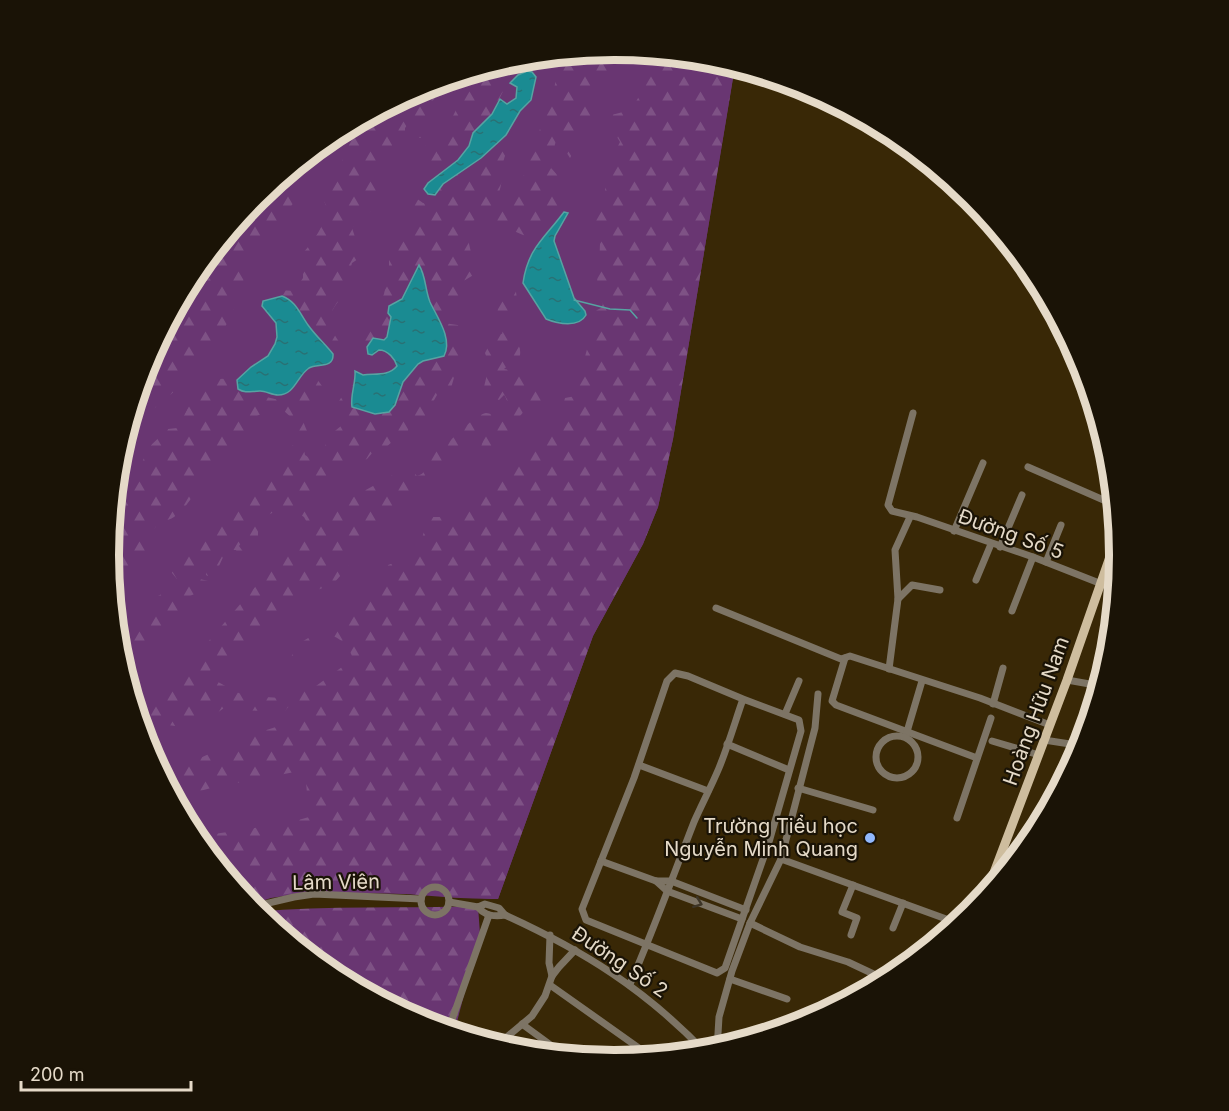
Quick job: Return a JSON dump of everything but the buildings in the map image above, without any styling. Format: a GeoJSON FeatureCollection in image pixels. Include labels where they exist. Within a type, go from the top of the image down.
{"type":"FeatureCollection","features":[{"type":"Feature","properties":{"kind":"main road","name":"Hoàng Hữu Nam"},"geometry":{"type":"LineString","coordinates":[[993,874],[1067,680],[1110,558]]}},
{"type":"Feature","properties":{"kind":"street","name":"Đường Số 5"},"geometry":{"type":"LineString","coordinates":[[914,413],[888,505],[892,511],[1033,557],[1109,588]]}},
{"type":"Feature","properties":{"kind":"street"},"geometry":{"type":"LineString","coordinates":[[954,531],[983,463]]}},
{"type":"Feature","properties":{"kind":"street"},"geometry":{"type":"LineString","coordinates":[[1028,467],[1107,501]]}},
{"type":"Feature","properties":{"kind":"street"},"geometry":{"type":"LineString","coordinates":[[1000,546],[1022,495]]}},
{"type":"Feature","properties":{"kind":"street"},"geometry":{"type":"LineString","coordinates":[[890,669],[898,599],[895,550],[910,517]]}},
{"type":"Feature","properties":{"kind":"street"},"geometry":{"type":"LineString","coordinates":[[1046,562],[1061,525]]}},
{"type":"Feature","properties":{"kind":"street"},"geometry":{"type":"LineString","coordinates":[[976,580],[991,544]]}},
{"type":"Feature","properties":{"kind":"street"},"geometry":{"type":"LineString","coordinates":[[1012,611],[1033,557]]}},
{"type":"Feature","properties":{"kind":"street"},"geometry":{"type":"LineString","coordinates":[[898,599],[912,585],[940,590]]}},
{"type":"Feature","properties":{"kind":"street"},"geometry":{"type":"LineString","coordinates":[[716,608],[841,659],[850,656],[980,698],[1050,725]]}},
{"type":"Feature","properties":{"kind":"street"},"geometry":{"type":"LineString","coordinates":[[845,658],[832,701],[836,705],[906,734],[976,758]]}},
{"type":"Feature","properties":{"kind":"street"},"geometry":{"type":"LineString","coordinates":[[993,704],[1003,668]]}},
{"type":"Feature","properties":{"kind":"street"},"geometry":{"type":"LineString","coordinates":[[675,673],[688,676],[743,699],[799,720],[801,731],[769,842],[746,910],[724,968],[717,973],[586,920],[582,909],[639,765],[667,681],[675,673]]}},
{"type":"Feature","properties":{"kind":"street"},"geometry":{"type":"LineString","coordinates":[[1067,680],[1093,685]]}},
{"type":"Feature","properties":{"kind":"street"},"geometry":{"type":"LineString","coordinates":[[785,714],[799,681]]}},
{"type":"Feature","properties":{"kind":"street"},"geometry":{"type":"LineString","coordinates":[[906,734],[889,737],[877,749],[876,765],[888,777],[904,777],[909,775],[916,766],[916,750],[906,734],[922,681]]}},
{"type":"Feature","properties":{"kind":"street"},"geometry":{"type":"LineString","coordinates":[[718,1040],[719,1017],[730,979],[750,923],[782,859],[798,788],[815,728],[818,694]]}},
{"type":"Feature","properties":{"kind":"street"},"geometry":{"type":"LineString","coordinates":[[630,984],[743,699]]}},
{"type":"Feature","properties":{"kind":"street"},"geometry":{"type":"LineString","coordinates":[[957,818],[991,718]]}},
{"type":"Feature","properties":{"kind":"street"},"geometry":{"type":"LineString","coordinates":[[1044,740],[1072,744]]}},
{"type":"Feature","properties":{"kind":"street"},"geometry":{"type":"LineString","coordinates":[[992,741],[1039,755]]}},
{"type":"Feature","properties":{"kind":"street"},"geometry":{"type":"LineString","coordinates":[[727,744],[789,770]]}},
{"type":"Feature","properties":{"kind":"street"},"geometry":{"type":"LineString","coordinates":[[639,765],[708,791]]}},
{"type":"Feature","properties":{"kind":"street"},"geometry":{"type":"LineString","coordinates":[[798,788],[873,810]]}},
{"type":"Feature","properties":{"kind":"street"},"geometry":{"type":"LineString","coordinates":[[782,859],[950,920]]}},
{"type":"Feature","properties":{"kind":"street"},"geometry":{"type":"LineString","coordinates":[[601,861],[656,881],[671,882],[746,910]]}},
{"type":"Feature","properties":{"kind":"street"},"geometry":{"type":"LineString","coordinates":[[656,881],[667,891],[742,919]]}},
{"type":"Feature","properties":{"kind":"street"},"geometry":{"type":"LineString","coordinates":[[851,935],[857,918],[842,912],[853,885]]}},
{"type":"Feature","properties":{"kind":"street","name":"Lâm Viên"},"geometry":{"type":"LineString","coordinates":[[436,887],[447,894],[448,902],[445,910],[434,914],[423,908],[421,900],[424,892],[436,887]]}},
{"type":"Feature","properties":{"kind":"street","name":"Lâm Viên"},"geometry":{"type":"LineString","coordinates":[[263,904],[314,894],[421,900]]}},
{"type":"Feature","properties":{"kind":"street","name":"Lâm Viên"},"geometry":{"type":"LineString","coordinates":[[448,902],[478,907],[489,904],[500,908],[505,915]]}},
{"type":"Feature","properties":{"kind":"street"},"geometry":{"type":"LineString","coordinates":[[892,928],[903,903]]}},
{"type":"Feature","properties":{"kind":"street","name":"Lâm Viên"},"geometry":{"type":"LineString","coordinates":[[478,907],[483,913],[489,915]]}},
{"type":"Feature","properties":{"kind":"street"},"geometry":{"type":"LineString","coordinates":[[451,1023],[489,915],[496,917],[505,915]]}},
{"type":"Feature","properties":{"kind":"street","name":"Đường Số 2"},"geometry":{"type":"LineString","coordinates":[[505,915],[550,935],[630,984],[657,1005],[697,1044]]}},
{"type":"Feature","properties":{"kind":"street"},"geometry":{"type":"LineString","coordinates":[[750,923],[800,946],[848,962],[877,976]]}},
{"type":"Feature","properties":{"kind":"street"},"geometry":{"type":"LineString","coordinates":[[550,935],[549,963],[552,976]]}},
{"type":"Feature","properties":{"kind":"street"},"geometry":{"type":"LineString","coordinates":[[505,1038],[538,1008],[552,976],[575,950]]}},
{"type":"Feature","properties":{"kind":"street"},"geometry":{"type":"LineString","coordinates":[[730,979],[787,999]]}},
{"type":"Feature","properties":{"kind":"street"},"geometry":{"type":"LineString","coordinates":[[550,985],[642,1050]]}},
{"type":"Feature","properties":{"kind":"street"},"geometry":{"type":"LineString","coordinates":[[522,1024],[554,1047]]}},
{"type":"Feature","properties":{"kind":"green space"},"geometry":{"type":"Polygon","coordinates":[[[615,60],[607,83],[602,85],[597,81],[593,82],[589,97],[599,106],[570,158],[565,150],[566,136],[561,130],[555,144],[551,168],[561,179],[565,205],[541,232],[530,238],[481,217],[471,222],[466,234],[475,274],[462,282],[469,288],[466,298],[444,323],[464,326],[464,332],[457,339],[462,350],[451,388],[440,385],[432,386],[437,395],[430,407],[435,410],[426,426],[410,426],[403,442],[394,440],[383,450],[373,452],[367,459],[339,472],[308,499],[314,514],[319,516],[409,466],[417,476],[421,475],[432,452],[444,447],[482,414],[489,413],[496,416],[511,428],[510,432],[496,448],[480,451],[485,433],[467,445],[450,463],[438,471],[424,492],[409,495],[391,517],[368,527],[369,536],[366,545],[351,551],[344,559],[349,566],[333,584],[288,601],[260,636],[252,642],[236,646],[232,655],[219,661],[209,672],[211,678],[248,696],[281,698],[289,693],[316,686],[353,659],[344,643],[328,634],[308,658],[292,666],[289,660],[300,643],[336,621],[348,605],[354,601],[374,598],[375,594],[369,588],[369,583],[381,580],[387,575],[388,565],[416,555],[426,527],[433,517],[446,517],[447,510],[466,511],[474,499],[551,431],[560,417],[565,398],[591,393],[588,389],[577,390],[569,384],[584,372],[595,311],[603,304],[597,281],[600,243],[593,220],[605,192],[607,168],[620,142],[610,125],[609,115],[621,113],[636,101],[642,84],[644,61],[679,64],[734,75],[673,439],[658,507],[643,544],[593,636],[498,899],[341,891],[280,895],[259,900],[221,857],[206,835],[288,823],[309,817],[305,770],[181,796],[170,774],[180,773],[189,763],[251,735],[279,726],[297,726],[291,704],[283,713],[275,710],[243,711],[224,708],[192,725],[176,726],[157,722],[151,731],[139,695],[164,686],[177,672],[190,671],[201,650],[267,573],[299,545],[307,534],[309,526],[304,517],[298,513],[279,510],[263,517],[258,524],[258,538],[245,538],[239,546],[244,553],[243,558],[239,559],[236,550],[231,550],[224,555],[219,566],[208,576],[204,566],[197,572],[196,578],[212,582],[211,586],[186,598],[179,611],[183,620],[158,638],[145,640],[143,651],[140,653],[128,647],[123,622],[132,624],[151,612],[153,607],[151,600],[165,592],[177,594],[182,585],[183,575],[177,579],[172,573],[173,568],[182,561],[191,545],[211,524],[222,519],[248,487],[283,459],[293,445],[304,450],[305,455],[313,460],[322,453],[330,435],[341,426],[334,415],[339,401],[355,383],[352,407],[375,414],[393,409],[403,382],[418,364],[447,348],[439,317],[430,302],[419,265],[402,300],[388,308],[391,324],[388,336],[384,340],[370,340],[367,347],[365,344],[366,318],[377,310],[384,294],[389,255],[394,241],[391,225],[394,221],[414,222],[412,204],[416,198],[423,203],[436,205],[436,197],[445,183],[480,158],[506,135],[505,140],[510,146],[504,161],[498,195],[494,202],[508,210],[512,209],[554,89],[558,70],[554,64],[615,60]]]}},
{"type":"Feature","properties":{"kind":"green space"},"geometry":{"type":"Polygon","coordinates":[[[582,61],[647,61],[679,64],[734,75],[673,439],[658,507],[643,544],[593,636],[498,899],[349,893],[298,894],[260,902],[221,857],[185,803],[170,775],[145,715],[123,620],[119,556],[120,523],[129,459],[145,396],[170,336],[185,308],[221,254],[264,205],[288,183],[313,162],[367,126],[425,98],[486,77],[550,64],[582,61]]]}},
{"type":"Feature","properties":{"kind":"green space"},"geometry":{"type":"Polygon","coordinates":[[[502,74],[510,83],[506,85],[492,114],[473,133],[469,146],[458,160],[439,176],[431,165],[425,146],[430,140],[436,143],[437,153],[441,156],[445,152],[454,127],[453,116],[466,90],[483,78],[502,74]]]}},
{"type":"Feature","properties":{"kind":"green space"},"geometry":{"type":"Polygon","coordinates":[[[435,94],[431,103],[434,124],[425,138],[419,138],[408,124],[405,133],[396,139],[382,164],[373,209],[352,228],[360,252],[358,259],[352,263],[343,294],[331,315],[331,329],[343,352],[339,361],[332,362],[333,354],[308,325],[302,313],[287,298],[276,296],[280,290],[294,291],[303,278],[303,253],[315,238],[324,221],[328,210],[324,201],[344,172],[342,162],[345,151],[341,144],[395,111],[435,94]]]}},
{"type":"Feature","properties":{"kind":"green space"},"geometry":{"type":"Polygon","coordinates":[[[303,170],[292,189],[295,201],[276,226],[266,232],[252,253],[237,302],[221,336],[198,350],[190,363],[187,379],[138,421],[145,396],[170,336],[203,280],[242,229],[264,205],[303,170]]]}},
{"type":"Feature","properties":{"kind":"green space"},"geometry":{"type":"Polygon","coordinates":[[[515,285],[517,299],[511,306],[516,314],[510,316],[520,354],[517,360],[504,369],[532,374],[532,385],[548,396],[548,403],[531,403],[520,416],[514,417],[504,395],[499,400],[492,397],[484,387],[488,366],[485,353],[496,332],[502,334],[504,325],[498,317],[498,308],[502,299],[515,285]]]}},
{"type":"Feature","properties":{"kind":"green space"},"geometry":{"type":"Polygon","coordinates":[[[314,375],[322,386],[324,395],[306,419],[302,419],[312,436],[312,442],[309,443],[297,434],[294,420],[283,410],[264,413],[253,418],[246,428],[245,436],[236,432],[229,450],[218,449],[214,464],[203,470],[194,494],[181,511],[175,517],[161,520],[144,542],[148,548],[140,560],[131,566],[121,566],[120,523],[124,488],[128,488],[139,479],[148,448],[168,429],[177,428],[201,386],[219,379],[239,378],[237,380],[245,392],[279,400],[297,396],[298,383],[314,375]]]}},
{"type":"Feature","properties":{"kind":"green space"},"geometry":{"type":"Polygon","coordinates":[[[478,906],[480,934],[456,1025],[395,1000],[367,985],[313,949],[270,911],[478,906]]]}},
{"type":"Feature","properties":{"kind":"water"},"geometry":{"type":"Polygon","coordinates":[[[527,71],[532,72],[536,77],[531,100],[520,111],[506,135],[481,158],[443,184],[435,195],[428,194],[424,189],[428,183],[458,160],[469,146],[473,133],[492,114],[500,99],[507,104],[516,98],[517,87],[510,83],[518,75],[527,71]]]}},
{"type":"Feature","properties":{"kind":"water"},"geometry":{"type":"Polygon","coordinates":[[[564,212],[568,213],[554,241],[574,298],[586,315],[578,322],[568,324],[546,319],[523,283],[533,252],[564,212]]]}},
{"type":"Feature","properties":{"kind":"water"},"geometry":{"type":"Polygon","coordinates":[[[419,265],[430,302],[447,342],[444,356],[418,364],[403,382],[395,405],[389,412],[375,414],[352,407],[355,371],[363,375],[381,374],[397,366],[388,353],[379,350],[372,355],[368,354],[367,347],[373,338],[384,340],[387,337],[391,317],[388,313],[389,306],[402,299],[419,265]]]}},
{"type":"Feature","properties":{"kind":"water"},"geometry":{"type":"Polygon","coordinates":[[[282,296],[294,304],[311,329],[333,354],[333,359],[328,364],[309,368],[292,389],[284,394],[241,391],[238,389],[237,380],[268,356],[277,337],[276,323],[262,306],[263,301],[282,296]]]}},
{"type":"Feature","properties":{"kind":"waterway"},"geometry":{"type":"LineString","coordinates":[[574,300],[610,309],[630,310],[637,318]]}},
{"type":"Feature","properties":{"kind":"place","name":"Trường Tiểu học Nguyễn Minh Quang"},"geometry":{"type":"Point","coordinates":[870,838]}}]}
